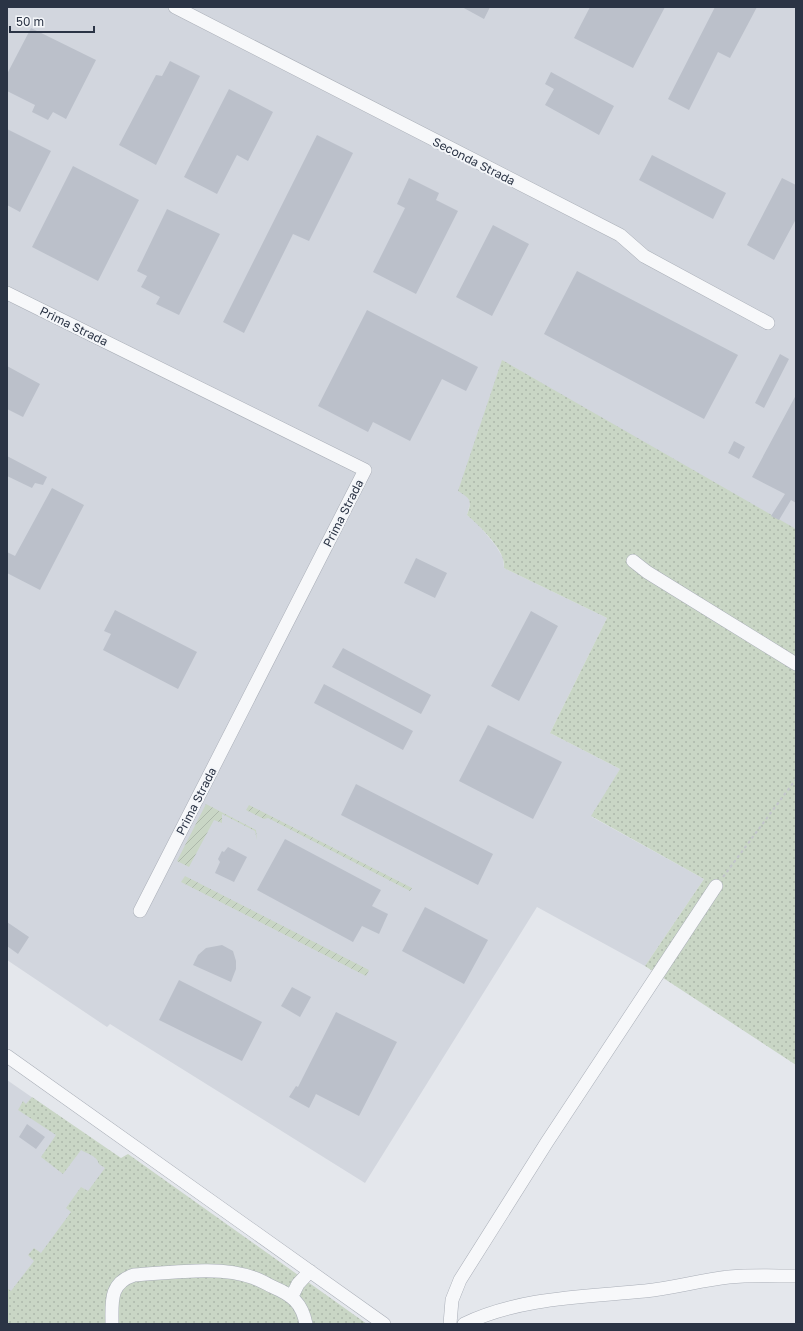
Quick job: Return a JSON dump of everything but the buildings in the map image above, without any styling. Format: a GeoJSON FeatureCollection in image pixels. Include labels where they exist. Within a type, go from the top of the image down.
{"type":"FeatureCollection","features":[{"type":"Feature","properties":{"kind":"street","name":"Seconda Strada"},"geometry":{"type":"LineString","coordinates":[[175,7],[620,235],[644,256],[768,322]]}},
{"type":"Feature","properties":{"kind":"street","name":"Prima Strada"},"geometry":{"type":"LineString","coordinates":[[7,293],[365,470],[140,911]]}},
{"type":"Feature","properties":{"kind":"street"},"geometry":{"type":"LineString","coordinates":[[633,561],[647,572],[796,664]]}},
{"type":"Feature","properties":{"kind":"street"},"geometry":{"type":"LineString","coordinates":[[450,1324],[452,1300],[460,1280],[547,1142],[716,886]]}},
{"type":"Feature","properties":{"kind":"street"},"geometry":{"type":"LineString","coordinates":[[7,1056],[384,1324]]}},
{"type":"Feature","properties":{"kind":"street"},"geometry":{"type":"LineString","coordinates":[[112,1324],[112,1296],[119,1284],[125,1278],[134,1275],[203,1271],[235,1273],[253,1277],[292,1296],[299,1304],[305,1317],[306,1324]]}},
{"type":"Feature","properties":{"kind":"street"},"geometry":{"type":"LineString","coordinates":[[292,1296],[298,1284],[310,1271]]}},
{"type":"Feature","properties":{"kind":"street"},"geometry":{"type":"LineString","coordinates":[[464,1324],[510,1308],[559,1299],[673,1287],[711,1279],[732,1277],[796,1276]]}},
{"type":"Feature","properties":{"kind":"path"},"geometry":{"type":"LineString","coordinates":[[716,886],[796,779]]}},
{"type":"Feature","properties":{"kind":"shaded area"},"geometry":{"type":"Polygon","coordinates":[[[7,7],[796,7],[796,530],[469,498],[470,504],[467,515],[477,523],[496,546],[503,558],[504,568],[607,618],[550,733],[620,769],[592,817],[704,879],[645,966],[537,907],[365,1183],[110,1024],[107,1027],[7,960],[7,7]]]}},
{"type":"Feature","properties":{"kind":"shaded area"},"geometry":{"type":"Polygon","coordinates":[[[7,1080],[121,1159],[7,1308],[7,1080]]]}},
{"type":"Feature","properties":{"kind":"green space"},"geometry":{"type":"Polygon","coordinates":[[[502,360],[796,529],[796,1065],[645,966],[704,879],[591,816],[620,769],[550,733],[607,618],[504,568],[504,562],[498,548],[482,529],[467,515],[470,506],[469,500],[458,491],[502,360]]]}},
{"type":"Feature","properties":{"kind":"green space"},"geometry":{"type":"Polygon","coordinates":[[[206,804],[256,830],[257,840],[255,831],[222,814],[222,823],[214,820],[189,867],[177,861],[206,804]]]}},
{"type":"Feature","properties":{"kind":"green space"},"geometry":{"type":"Polygon","coordinates":[[[249,805],[412,888],[410,891],[268,818],[264,819],[246,810],[249,805]]]}},
{"type":"Feature","properties":{"kind":"green space"},"geometry":{"type":"Polygon","coordinates":[[[185,876],[369,970],[366,976],[181,882],[185,876]]]}},
{"type":"Feature","properties":{"kind":"green space"},"geometry":{"type":"Polygon","coordinates":[[[32,1097],[121,1158],[128,1154],[367,1324],[7,1324],[7,1288],[11,1291],[34,1261],[28,1255],[34,1248],[41,1253],[71,1212],[66,1208],[81,1187],[88,1191],[105,1168],[99,1164],[94,1157],[81,1150],[63,1174],[41,1157],[56,1135],[18,1110],[23,1101],[26,1104],[32,1097]]]}}]}
